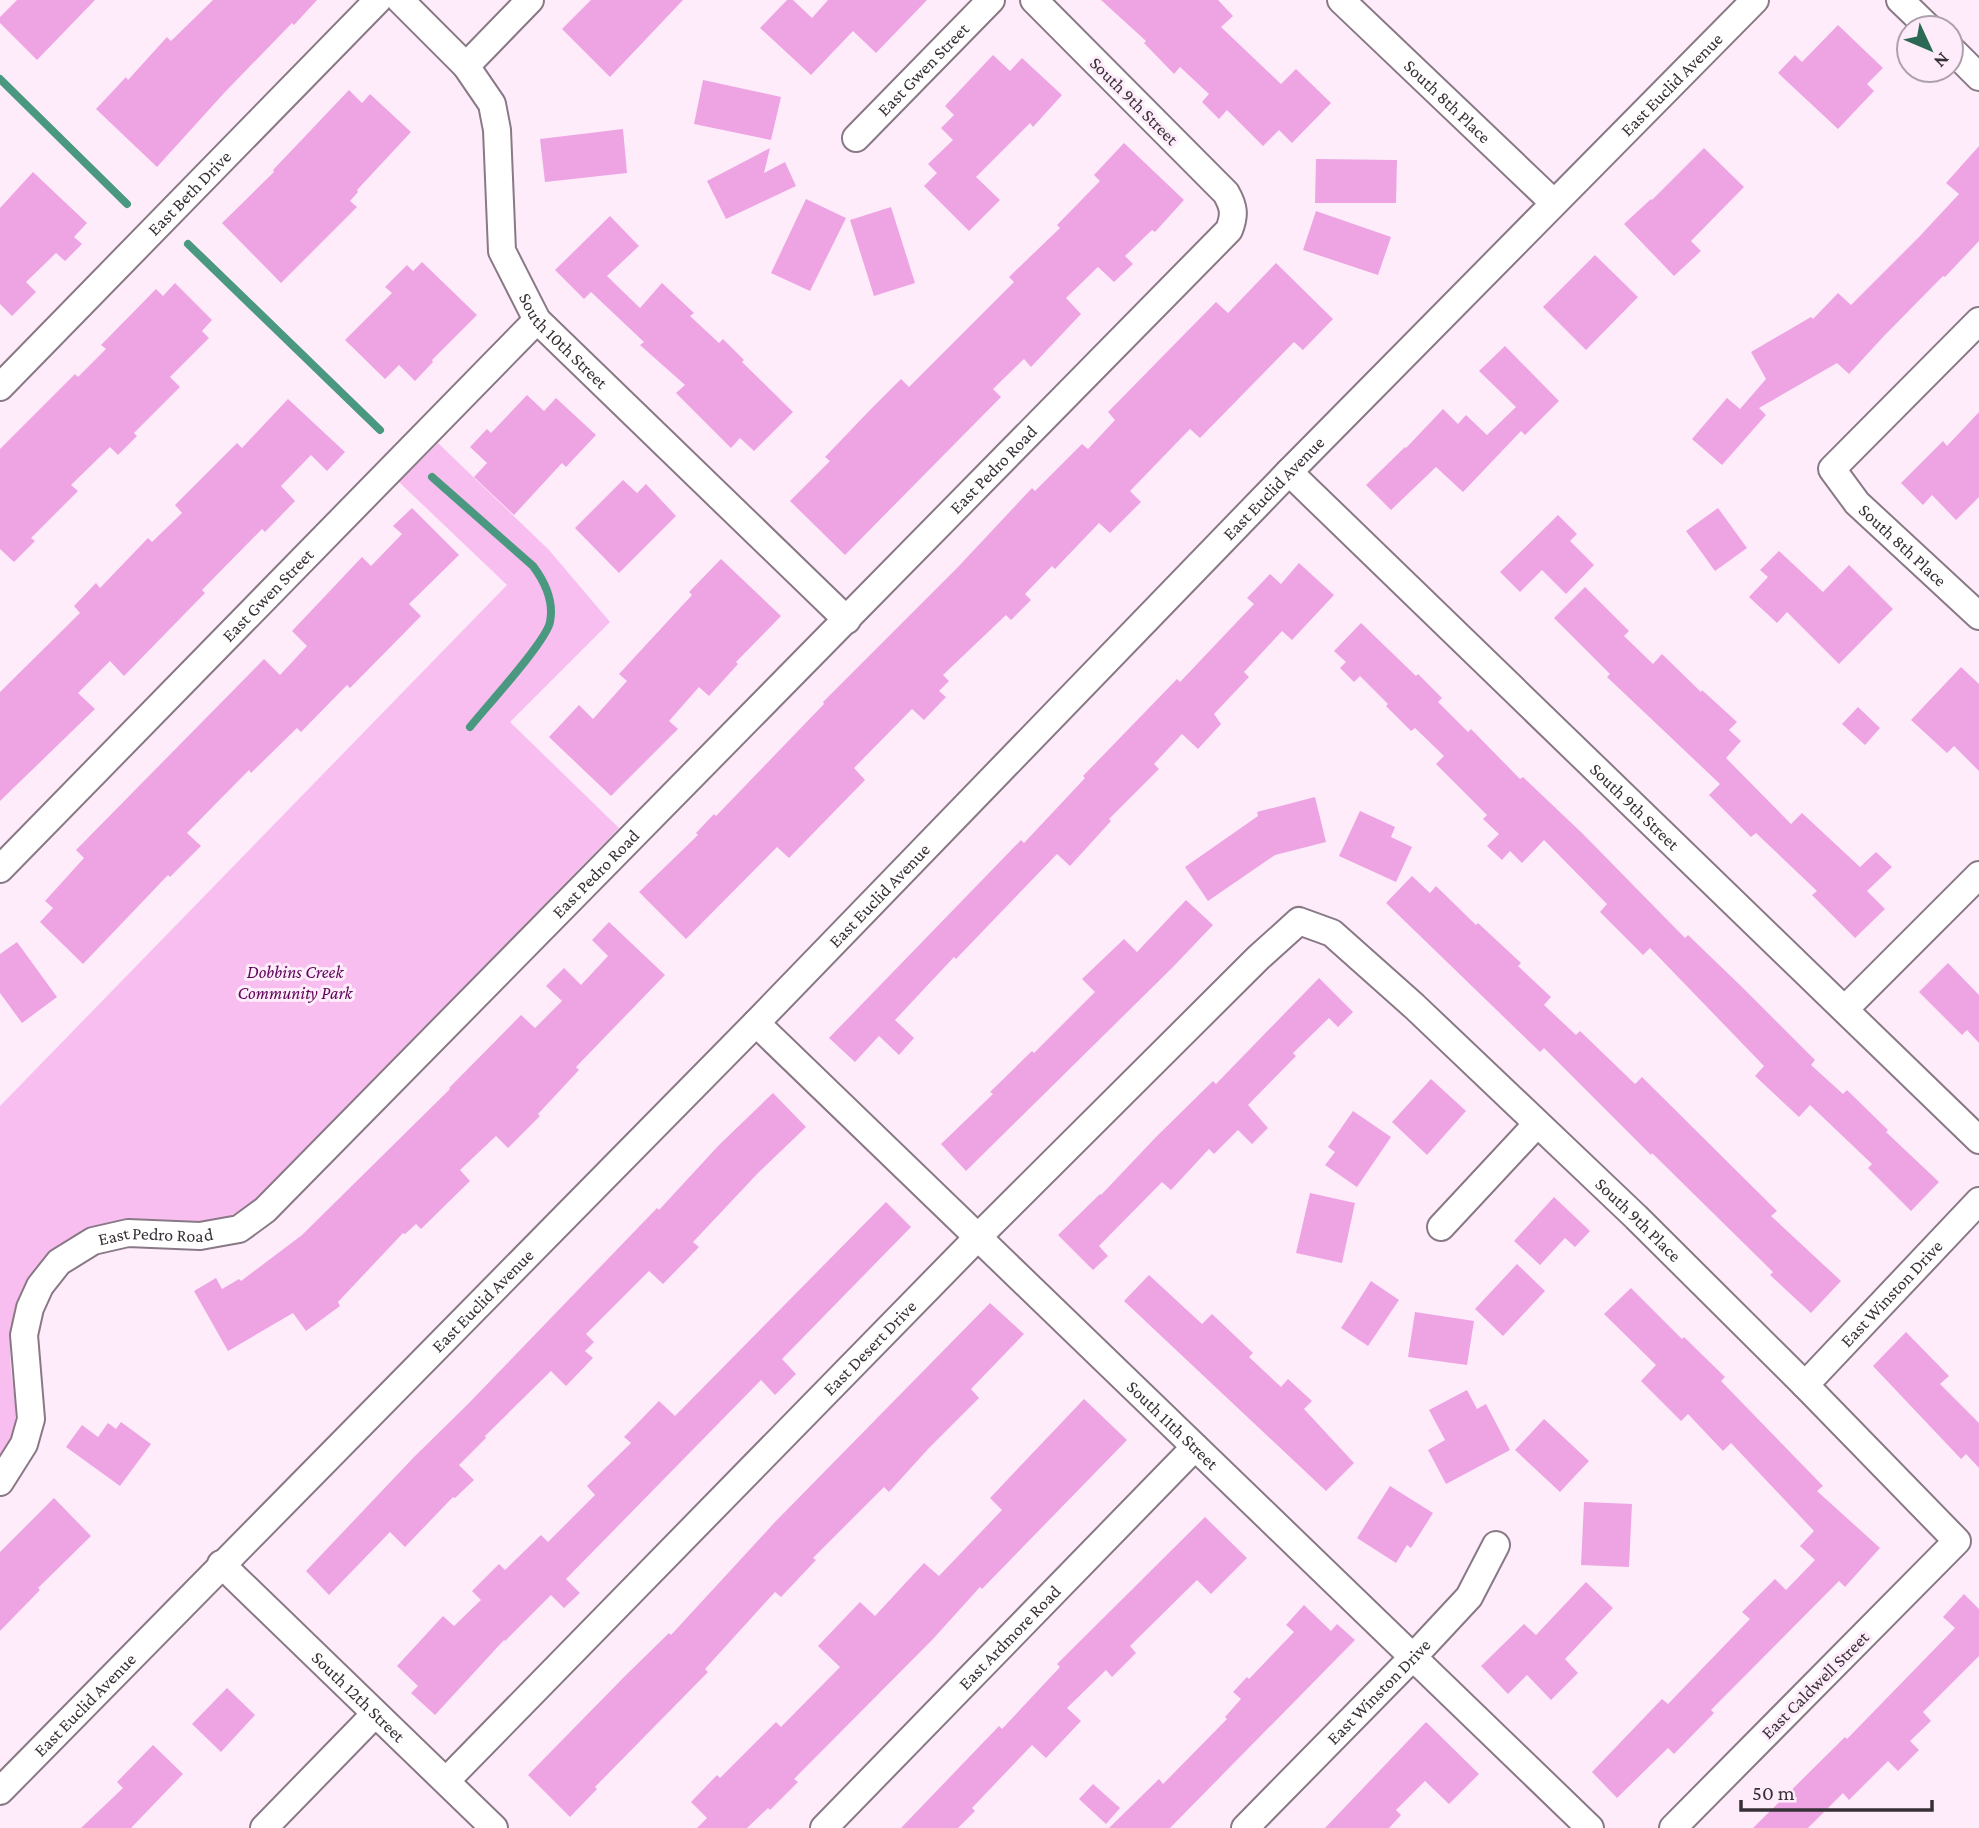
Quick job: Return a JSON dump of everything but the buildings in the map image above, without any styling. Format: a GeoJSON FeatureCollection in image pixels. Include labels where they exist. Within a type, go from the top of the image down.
{"type":"FeatureCollection","features":[{"type":"Feature","properties":{"kind":"street","name":"East Beth Drive"},"geometry":{"type":"LineString","coordinates":[[0,387],[378,0]]}},
{"type":"Feature","properties":{"kind":"street","name":"South 10th Street"},"geometry":{"type":"LineString","coordinates":[[400,0],[466,66],[492,104],[497,130],[502,251],[537,320],[846,620]]}},
{"type":"Feature","properties":{"kind":"street"},"geometry":{"type":"LineString","coordinates":[[466,66],[530,0]]}},
{"type":"Feature","properties":{"kind":"street","name":"East Gwen Street"},"geometry":{"type":"LineString","coordinates":[[856,138],[991,0]]}},
{"type":"Feature","properties":{"kind":"street","name":"South 9th Street"},"geometry":{"type":"LineString","coordinates":[[1034,0],[1226,193],[1232,204]]}},
{"type":"Feature","properties":{"kind":"street","name":"South 8th Place"},"geometry":{"type":"LineString","coordinates":[[1341,0],[1554,204]]}},
{"type":"Feature","properties":{"kind":"street","name":"East Euclid Avenue"},"geometry":{"type":"LineString","coordinates":[[0,1791],[756,1023],[1289,472],[1755,0]]}},
{"type":"Feature","properties":{"kind":"street"},"geometry":{"type":"LineString","coordinates":[[1900,0],[1914,14]]}},
{"type":"Feature","properties":{"kind":"street"},"geometry":{"type":"LineString","coordinates":[[1965,63],[1979,77]]}},
{"type":"Feature","properties":{"kind":"street","name":"East Pedro Road"},"geometry":{"type":"LineString","coordinates":[[0,1482],[24,1444],[31,1419],[24,1335],[30,1308],[40,1286],[59,1262],[93,1241],[128,1233],[200,1236],[239,1229],[265,1210],[1229,230],[1234,216],[1232,204]]}},
{"type":"Feature","properties":{"kind":"street","name":"East Gwen Street"},"geometry":{"type":"LineString","coordinates":[[0,869],[537,320]]}},
{"type":"Feature","properties":{"kind":"street","name":"South 8th Place"},"geometry":{"type":"LineString","coordinates":[[1979,321],[1832,469],[1857,503],[1979,616]]}},
{"type":"Feature","properties":{"kind":"street","name":"South 9th Street"},"geometry":{"type":"LineString","coordinates":[[1289,472],[1979,1140]]}},
{"type":"Feature","properties":{"kind":"street"},"geometry":{"type":"LineString","coordinates":[[1844,1009],[1979,875]]}},
{"type":"Feature","properties":{"kind":"street","name":"South 9th Place"},"geometry":{"type":"LineString","coordinates":[[1299,921],[1332,933],[1414,1006],[1636,1217],[1957,1541]]}},
{"type":"Feature","properties":{"kind":"street","name":"East Desert Drive"},"geometry":{"type":"LineString","coordinates":[[446,1781],[978,1237],[1258,958],[1299,921]]}},
{"type":"Feature","properties":{"kind":"street","name":"South 11th Street"},"geometry":{"type":"LineString","coordinates":[[756,1023],[1415,1656],[1590,1828]]}},
{"type":"Feature","properties":{"kind":"street"},"geometry":{"type":"LineString","coordinates":[[1441,1227],[1537,1124]]}},
{"type":"Feature","properties":{"kind":"street","name":"East Winston Drive"},"geometry":{"type":"LineString","coordinates":[[1805,1385],[1979,1201]]}},
{"type":"Feature","properties":{"kind":"street","name":"East Ardmore Road"},"geometry":{"type":"LineString","coordinates":[[824,1828],[1195,1447]]}},
{"type":"Feature","properties":{"kind":"street","name":"East Caldwell Street"},"geometry":{"type":"LineString","coordinates":[[1673,1828],[1957,1541]]}},
{"type":"Feature","properties":{"kind":"street","name":"East Winston Drive"},"geometry":{"type":"LineString","coordinates":[[1245,1828],[1415,1656],[1469,1597],[1496,1545]]}},
{"type":"Feature","properties":{"kind":"street","name":"South 12th Street"},"geometry":{"type":"LineString","coordinates":[[222,1564],[494,1828]]}},
{"type":"Feature","properties":{"kind":"street"},"geometry":{"type":"LineString","coordinates":[[264,1828],[375,1714]]}},
{"type":"Feature","properties":{"kind":"green space","name":"Dobbins Creek Community Park"},"geometry":{"type":"Polygon","coordinates":[[[438,443],[549,550],[610,622],[510,722],[619,828],[256,1199],[220,1221],[189,1225],[125,1222],[110,1224],[88,1236],[13,1332],[10,1351],[15,1399],[14,1430],[0,1460],[0,1106],[507,585],[399,482],[438,443]]]}},
{"type":"Feature","properties":{"kind":"waterway"},"geometry":{"type":"LineString","coordinates":[[0,79],[127,204]]}},
{"type":"Feature","properties":{"kind":"waterway"},"geometry":{"type":"LineString","coordinates":[[188,244],[380,430]]}},
{"type":"Feature","properties":{"kind":"waterway"},"geometry":{"type":"LineString","coordinates":[[432,477],[533,566],[545,585],[550,600],[550,622],[538,644],[470,727]]}}]}
